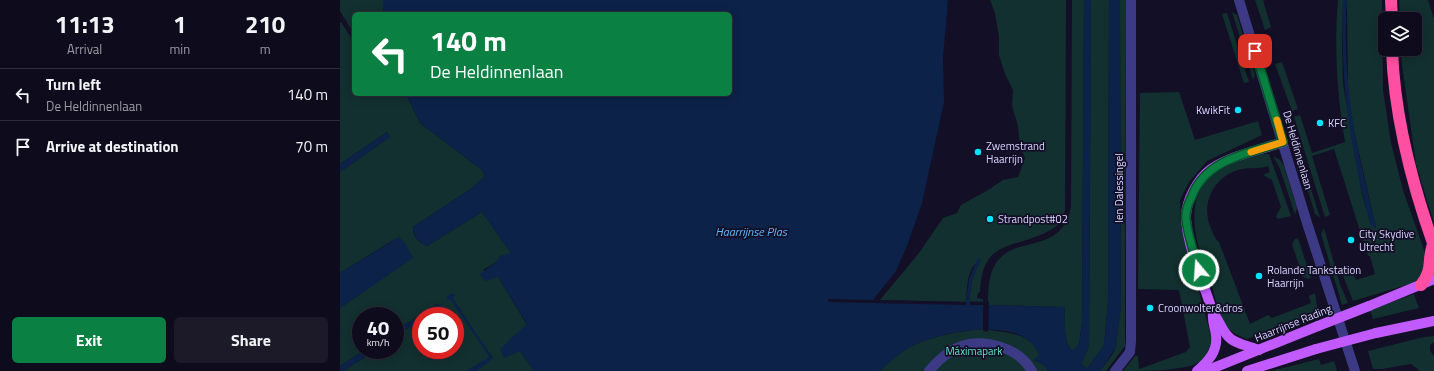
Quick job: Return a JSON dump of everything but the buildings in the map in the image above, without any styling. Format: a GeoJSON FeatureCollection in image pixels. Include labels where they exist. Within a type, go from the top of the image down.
{"type":"FeatureCollection","features":[{"type":"Feature","properties":{"kind":"highway"},"geometry":{"type":"LineString","coordinates":[[1391,0],[1392,12]]}},
{"type":"Feature","properties":{"kind":"highway"},"geometry":{"type":"LineString","coordinates":[[1393,56],[1396,90],[1409,160],[1434,245],[1429,255],[1431,266],[1421,284]]}},
{"type":"Feature","properties":{"kind":"main road"},"geometry":{"type":"LineString","coordinates":[[1197,371],[1211,359],[1216,336],[1212,321],[1213,313],[1190,241],[1186,218],[1195,188],[1210,170],[1226,160],[1283,142]]}},
{"type":"Feature","properties":{"kind":"main road","name":"Haarrijnse Rading"},"geometry":{"type":"LineString","coordinates":[[1206,371],[1434,279]]}},
{"type":"Feature","properties":{"kind":"main road"},"geometry":{"type":"LineString","coordinates":[[1213,313],[1219,319],[1227,336],[1235,342],[1259,350]]}},
{"type":"Feature","properties":{"kind":"main road"},"geometry":{"type":"LineString","coordinates":[[1247,371],[1316,349],[1376,333],[1434,321]]}},
{"type":"Feature","properties":{"kind":"street","name":"Ien Dalessingel"},"geometry":{"type":"LineString","coordinates":[[1115,371],[1130,352],[1131,341],[1131,0]]}},
{"type":"Feature","properties":{"kind":"street","name":"De Heldinnenlaan"},"geometry":{"type":"LineString","coordinates":[[1239,0],[1355,371]]}},
{"type":"Feature","properties":{"kind":"street"},"geometry":{"type":"LineString","coordinates":[[929,371],[951,350],[968,344],[984,342],[1010,350],[1020,357],[1032,371]]}},
{"type":"Feature","properties":{"kind":"green space"},"geometry":{"type":"Polygon","coordinates":[[[340,0],[383,0],[383,12],[352,12],[352,31],[340,11],[340,0]]]}},
{"type":"Feature","properties":{"kind":"green space"},"geometry":{"type":"Polygon","coordinates":[[[990,0],[1066,0],[1065,210],[1063,217],[1053,229],[1048,232],[1008,246],[991,256],[986,264],[982,276],[980,292],[978,293],[977,298],[983,299],[983,302],[969,301],[972,280],[980,260],[972,268],[968,278],[966,302],[880,300],[919,253],[943,218],[957,213],[961,205],[1003,180],[1018,177],[1025,158],[1020,147],[1018,126],[1012,106],[1013,90],[1005,74],[999,55],[999,37],[995,13],[990,0]]]}},
{"type":"Feature","properties":{"kind":"green space"},"geometry":{"type":"Polygon","coordinates":[[[1072,0],[1084,0],[1082,323],[1079,344],[1072,350],[1069,347],[1066,336],[1065,307],[988,305],[988,289],[993,268],[1004,254],[1014,249],[1048,239],[1058,232],[1066,222],[1071,207],[1072,0]]]}},
{"type":"Feature","properties":{"kind":"green space"},"geometry":{"type":"Polygon","coordinates":[[[1091,0],[1109,0],[1108,302],[1104,345],[1087,369],[1081,364],[1089,346],[1091,0]]]}},
{"type":"Feature","properties":{"kind":"green space"},"geometry":{"type":"Polygon","coordinates":[[[1120,0],[1126,0],[1125,346],[1106,371],[1100,371],[1114,352],[1121,305],[1120,0]]]}},
{"type":"Feature","properties":{"kind":"green space"},"geometry":{"type":"Polygon","coordinates":[[[1255,0],[1263,0],[1271,27],[1265,30],[1255,0]]]}},
{"type":"Feature","properties":{"kind":"green space"},"geometry":{"type":"Polygon","coordinates":[[[1338,0],[1343,0],[1343,84],[1362,194],[1371,225],[1376,228],[1354,131],[1348,93],[1347,0],[1382,0],[1382,12],[1378,12],[1378,56],[1383,56],[1383,90],[1391,143],[1403,190],[1425,253],[1425,267],[1419,278],[1413,283],[1353,301],[1342,273],[1348,276],[1354,275],[1356,280],[1375,274],[1370,256],[1368,256],[1334,149],[1312,156],[1330,215],[1325,217],[1294,117],[1300,115],[1312,153],[1345,142],[1337,71],[1338,0]]]}},
{"type":"Feature","properties":{"kind":"green space"},"geometry":{"type":"Polygon","coordinates":[[[1399,0],[1428,0],[1434,19],[1434,223],[1416,164],[1401,56],[1422,56],[1422,12],[1400,12],[1399,0]]]}},
{"type":"Feature","properties":{"kind":"green space"},"geometry":{"type":"Polygon","coordinates":[[[1232,12],[1237,15],[1255,75],[1253,80],[1232,12]]]}},
{"type":"Feature","properties":{"kind":"green space"},"geometry":{"type":"Polygon","coordinates":[[[1227,13],[1249,82],[1244,83],[1222,14],[1227,13]]]}},
{"type":"Feature","properties":{"kind":"green space"},"geometry":{"type":"Polygon","coordinates":[[[341,22],[352,39],[352,96],[407,96],[420,123],[482,170],[485,176],[472,188],[413,227],[413,230],[419,241],[427,246],[482,212],[511,253],[483,270],[498,277],[527,325],[520,351],[534,371],[476,371],[493,358],[464,318],[464,307],[456,307],[451,300],[456,307],[438,307],[437,304],[432,307],[412,307],[412,320],[404,325],[404,307],[352,307],[352,358],[340,366],[340,308],[413,257],[395,239],[340,273],[340,172],[390,137],[387,132],[340,164],[341,22]]]}},
{"type":"Feature","properties":{"kind":"green space"},"geometry":{"type":"Polygon","coordinates":[[[1282,62],[1298,109],[1292,111],[1275,64],[1282,62]]]}},
{"type":"Feature","properties":{"kind":"green space"},"geometry":{"type":"Polygon","coordinates":[[[1179,92],[1195,140],[1258,121],[1262,135],[1207,161],[1189,182],[1180,200],[1181,225],[1212,340],[1206,355],[1200,362],[1174,369],[1123,371],[1135,356],[1138,356],[1139,369],[1186,352],[1190,347],[1179,290],[1138,289],[1140,93],[1179,92]]]}},
{"type":"Feature","properties":{"kind":"green space"},"geometry":{"type":"Polygon","coordinates":[[[1285,116],[1289,118],[1320,218],[1315,214],[1285,116]]]}},
{"type":"Feature","properties":{"kind":"green space"},"geometry":{"type":"Polygon","coordinates":[[[1262,154],[1269,154],[1291,216],[1278,219],[1276,216],[1281,207],[1272,180],[1263,175],[1270,172],[1268,166],[1235,171],[1220,180],[1208,201],[1207,209],[1210,226],[1219,242],[1250,324],[1268,315],[1272,318],[1311,303],[1309,296],[1315,293],[1318,312],[1247,339],[1231,331],[1221,318],[1196,237],[1195,211],[1197,199],[1202,187],[1213,174],[1237,162],[1262,154]]]}},
{"type":"Feature","properties":{"kind":"green space"},"geometry":{"type":"Polygon","coordinates":[[[1273,156],[1280,160],[1284,166],[1297,208],[1295,215],[1280,169],[1273,156]]]}},
{"type":"Feature","properties":{"kind":"green space"},"geometry":{"type":"Polygon","coordinates":[[[1324,228],[1340,284],[1348,303],[1342,305],[1321,234],[1324,228]]]}},
{"type":"Feature","properties":{"kind":"green space"},"geometry":{"type":"Polygon","coordinates":[[[1298,238],[1311,278],[1308,279],[1303,277],[1292,244],[1295,239],[1298,238]]]}},
{"type":"Feature","properties":{"kind":"green space"},"geometry":{"type":"Polygon","coordinates":[[[1414,294],[1419,308],[1373,319],[1370,310],[1414,294]]]}},
{"type":"Feature","properties":{"kind":"green space"},"geometry":{"type":"Polygon","coordinates":[[[464,319],[490,357],[467,371],[343,371],[362,359],[404,359],[404,331],[412,325],[412,359],[464,359],[464,319]]]}},
{"type":"Feature","properties":{"kind":"green space","name":"Máximapark"},"geometry":{"type":"Polygon","coordinates":[[[983,329],[1016,334],[1030,341],[1036,347],[1040,355],[1034,360],[1044,365],[1048,371],[879,371],[901,352],[911,346],[932,338],[983,329]]]}},
{"type":"Feature","properties":{"kind":"green space"},"geometry":{"type":"Polygon","coordinates":[[[1434,336],[1434,342],[1430,345],[1430,350],[1434,357],[1434,371],[1420,371],[1411,364],[1373,369],[1368,351],[1424,337],[1434,336]]]}},
{"type":"Feature","properties":{"kind":"green space"},"geometry":{"type":"Polygon","coordinates":[[[1319,359],[1321,365],[1334,361],[1337,371],[1271,371],[1319,359]]]}},
{"type":"Feature","properties":{"kind":"water","name":"Haarrijnse Plas"},"geometry":{"type":"Polygon","coordinates":[[[383,0],[948,0],[943,58],[944,102],[922,203],[907,246],[896,271],[873,300],[966,302],[969,279],[978,258],[981,259],[972,280],[969,301],[989,302],[989,305],[1065,307],[1066,336],[1069,347],[1072,350],[1079,344],[1082,323],[1084,0],[1091,0],[1089,346],[1081,364],[1087,369],[1104,345],[1108,302],[1109,0],[1120,0],[1121,305],[1116,347],[1100,371],[1048,371],[1044,365],[1034,360],[1039,355],[1031,343],[1018,335],[1002,331],[984,330],[964,331],[929,339],[916,344],[901,353],[879,371],[534,371],[520,351],[504,358],[500,349],[527,324],[498,277],[485,281],[480,274],[496,262],[500,256],[511,253],[482,212],[427,246],[417,239],[413,230],[413,227],[472,188],[485,176],[482,170],[420,123],[407,96],[732,96],[732,12],[383,12],[383,0]]]}},
{"type":"Feature","properties":{"kind":"water"},"geometry":{"type":"Polygon","coordinates":[[[1343,0],[1347,0],[1346,57],[1348,86],[1356,142],[1376,225],[1374,228],[1371,225],[1363,196],[1349,125],[1343,64],[1343,0]]]}},
{"type":"Feature","properties":{"kind":"water"},"geometry":{"type":"Polygon","coordinates":[[[387,132],[390,137],[340,172],[340,164],[387,132]]]}},
{"type":"Feature","properties":{"kind":"water"},"geometry":{"type":"Polygon","coordinates":[[[399,237],[406,244],[413,258],[340,308],[340,273],[399,237]]]}},
{"type":"Feature","properties":{"kind":"water"},"geometry":{"type":"Polygon","coordinates":[[[451,293],[455,295],[453,298],[459,307],[456,307],[451,300],[447,300],[447,297],[451,293]]]}},
{"type":"Feature","properties":{"kind":"water"},"geometry":{"type":"Polygon","coordinates":[[[437,304],[441,305],[439,307],[432,307],[437,304]]]}},
{"type":"Feature","properties":{"kind":"water"},"geometry":{"type":"Polygon","coordinates":[[[464,315],[493,359],[476,371],[467,371],[489,357],[464,320],[464,315]]]}},
{"type":"Feature","properties":{"kind":"water"},"geometry":{"type":"Polygon","coordinates":[[[412,320],[412,325],[404,331],[404,325],[412,320]]]}},
{"type":"Feature","properties":{"kind":"water"},"geometry":{"type":"Polygon","coordinates":[[[352,358],[362,359],[343,371],[340,371],[340,366],[352,358]]]}},
{"type":"Feature","properties":{"kind":"pier"},"geometry":{"type":"Polygon","coordinates":[[[828,299],[966,302],[966,305],[828,302],[828,299]]]}},
{"type":"Feature","properties":{"kind":"pier"},"geometry":{"type":"Polygon","coordinates":[[[970,302],[989,302],[988,332],[983,331],[983,305],[970,305],[970,302]]]}},
{"type":"Feature","properties":{"kind":"slow traffic"},"geometry":{"type":"LineString","coordinates":[[1251,152],[1283,142],[1277,120]]}},
{"type":"Feature","properties":{"kind":"place","name":"KwikFit"},"geometry":{"type":"Point","coordinates":[1238,110]}},
{"type":"Feature","properties":{"kind":"place","name":"KFC"},"geometry":{"type":"Point","coordinates":[1320,123]}},
{"type":"Feature","properties":{"kind":"place","name":"Zwemstrand Haarrijn"},"geometry":{"type":"Point","coordinates":[978,152]}},
{"type":"Feature","properties":{"kind":"place","name":"Strandpost#02"},"geometry":{"type":"Point","coordinates":[990,219]}},
{"type":"Feature","properties":{"kind":"place","name":"City Skydive Utrecht"},"geometry":{"type":"Point","coordinates":[1351,240]}},
{"type":"Feature","properties":{"kind":"place","name":"Rolande Tankstation Haarrijn"},"geometry":{"type":"Point","coordinates":[1259,276]}},
{"type":"Feature","properties":{"kind":"place","name":"Croonwolter&dros"},"geometry":{"type":"Point","coordinates":[1150,308]}},
{"type":"Feature","properties":{"kind":"route"},"geometry":{"type":"LineString","coordinates":[[1199,270],[1190,241],[1186,218],[1190,200],[1195,188],[1210,170],[1226,160],[1283,142],[1255,51]]}}]}
